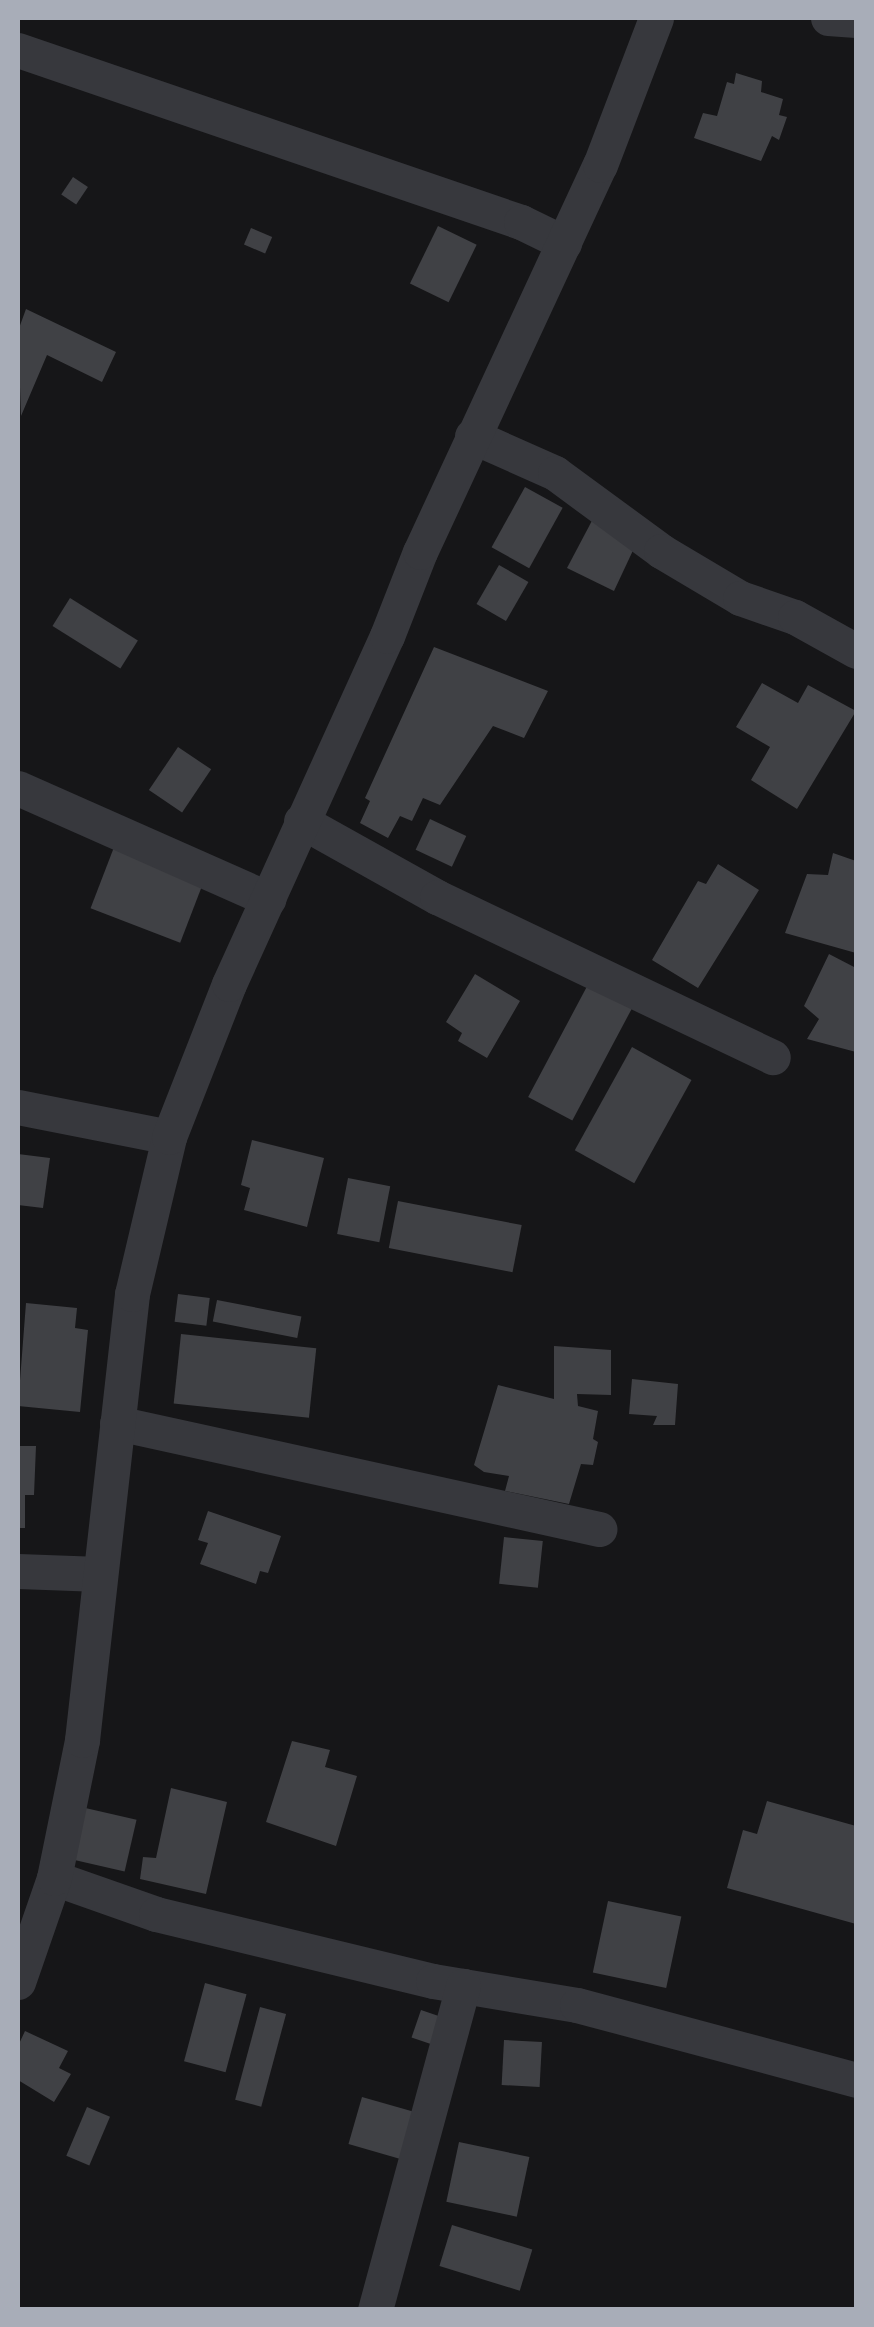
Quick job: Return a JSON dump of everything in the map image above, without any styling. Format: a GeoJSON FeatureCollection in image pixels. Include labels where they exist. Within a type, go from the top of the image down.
{"type":"FeatureCollection","features":[{"type":"Feature","properties":{"kind":"street"},"geometry":{"type":"LineString","coordinates":[[18,1982],[54,1878],[82,1740],[140,1243],[168,1138],[301,822],[472,436],[606,149],[656,18]]}},
{"type":"Feature","properties":{"kind":"street"},"geometry":{"type":"LineString","coordinates":[[828,18],[856,20]]}},
{"type":"Feature","properties":{"kind":"street"},"geometry":{"type":"LineString","coordinates":[[18,50],[503,216],[564,244]]}},
{"type":"Feature","properties":{"kind":"street"},"geometry":{"type":"LineString","coordinates":[[472,436],[555,474],[661,551],[740,598],[795,617],[856,650]]}},
{"type":"Feature","properties":{"kind":"street"},"geometry":{"type":"LineString","coordinates":[[18,788],[268,899]]}},
{"type":"Feature","properties":{"kind":"street"},"geometry":{"type":"LineString","coordinates":[[301,822],[436,897],[773,1057]]}},
{"type":"Feature","properties":{"kind":"street"},"geometry":{"type":"LineString","coordinates":[[18,1107],[168,1138]]}},
{"type":"Feature","properties":{"kind":"street"},"geometry":{"type":"LineString","coordinates":[[117,1423],[599,1530]]}},
{"type":"Feature","properties":{"kind":"street"},"geometry":{"type":"LineString","coordinates":[[18,1571],[100,1574]]}},
{"type":"Feature","properties":{"kind":"street"},"geometry":{"type":"LineString","coordinates":[[54,1878],[156,1914],[463,1986],[578,2004],[856,2080]]}},
{"type":"Feature","properties":{"kind":"street"},"geometry":{"type":"LineString","coordinates":[[375,2310],[463,1986]]}},
{"type":"Feature","properties":{"kind":"building"},"geometry":{"type":"Polygon","coordinates":[[[736,73],[762,81],[761,92],[783,99],[779,115],[787,117],[779,140],[772,136],[761,161],[694,138],[703,113],[717,116],[727,82],[734,84],[736,73]]]}},
{"type":"Feature","properties":{"kind":"building"},"geometry":{"type":"Polygon","coordinates":[[[73,177],[88,187],[76,204],[61,194],[73,177]]]}},
{"type":"Feature","properties":{"kind":"building"},"geometry":{"type":"Polygon","coordinates":[[[438,226],[477,245],[449,302],[410,284],[438,226]]]}},
{"type":"Feature","properties":{"kind":"building"},"geometry":{"type":"Polygon","coordinates":[[[251,228],[272,237],[265,254],[244,245],[251,228]]]}},
{"type":"Feature","properties":{"kind":"building"},"geometry":{"type":"Polygon","coordinates":[[[26,309],[116,352],[102,382],[47,355],[21,416],[18,331],[26,309]]]}},
{"type":"Feature","properties":{"kind":"building"},"geometry":{"type":"Polygon","coordinates":[[[525,487],[563,508],[529,568],[492,547],[525,487]]]}},
{"type":"Feature","properties":{"kind":"building"},"geometry":{"type":"Polygon","coordinates":[[[595,515],[636,544],[614,591],[567,568],[595,515]]]}},
{"type":"Feature","properties":{"kind":"building"},"geometry":{"type":"Polygon","coordinates":[[[499,565],[528,582],[506,621],[476,604],[499,565]]]}},
{"type":"Feature","properties":{"kind":"building"},"geometry":{"type":"Polygon","coordinates":[[[70,598],[138,640],[120,668],[53,626],[70,598]]]}},
{"type":"Feature","properties":{"kind":"building"},"geometry":{"type":"Polygon","coordinates":[[[434,647],[548,691],[524,738],[493,726],[440,805],[423,798],[412,821],[400,816],[388,838],[360,823],[370,801],[365,798],[434,647]]]}},
{"type":"Feature","properties":{"kind":"building"},"geometry":{"type":"Polygon","coordinates":[[[762,683],[798,703],[808,685],[856,711],[797,809],[751,780],[770,747],[736,727],[762,683]]]}},
{"type":"Feature","properties":{"kind":"building"},"geometry":{"type":"Polygon","coordinates":[[[178,747],[211,769],[182,812],[149,790],[178,747]]]}},
{"type":"Feature","properties":{"kind":"building"},"geometry":{"type":"Polygon","coordinates":[[[430,819],[466,836],[452,867],[416,850],[430,819]]]}},
{"type":"Feature","properties":{"kind":"building"},"geometry":{"type":"Polygon","coordinates":[[[116,842],[206,876],[180,943],[91,908],[116,842]]]}},
{"type":"Feature","properties":{"kind":"building"},"geometry":{"type":"Polygon","coordinates":[[[833,853],[856,861],[856,953],[785,933],[807,874],[828,875],[833,853]]]}},
{"type":"Feature","properties":{"kind":"building"},"geometry":{"type":"Polygon","coordinates":[[[718,864],[759,890],[698,988],[652,960],[698,881],[706,884],[718,864]]]}},
{"type":"Feature","properties":{"kind":"building"},"geometry":{"type":"Polygon","coordinates":[[[829,954],[856,968],[856,1052],[807,1039],[819,1019],[804,1006],[829,954]]]}},
{"type":"Feature","properties":{"kind":"building"},"geometry":{"type":"Polygon","coordinates":[[[475,974],[520,1001],[487,1058],[458,1041],[462,1033],[446,1022],[475,974]]]}},
{"type":"Feature","properties":{"kind":"building"},"geometry":{"type":"Polygon","coordinates":[[[592,977],[636,1000],[572,1121],[528,1097],[592,977]]]}},
{"type":"Feature","properties":{"kind":"building"},"geometry":{"type":"Polygon","coordinates":[[[632,1047],[691,1080],[634,1183],[575,1150],[632,1047]]]}},
{"type":"Feature","properties":{"kind":"building"},"geometry":{"type":"Polygon","coordinates":[[[252,1140],[324,1158],[307,1227],[244,1210],[250,1188],[241,1185],[252,1140]]]}},
{"type":"Feature","properties":{"kind":"building"},"geometry":{"type":"Polygon","coordinates":[[[18,1154],[50,1158],[43,1208],[18,1205],[18,1154]]]}},
{"type":"Feature","properties":{"kind":"building"},"geometry":{"type":"Polygon","coordinates":[[[348,1178],[390,1186],[379,1242],[337,1234],[348,1178]]]}},
{"type":"Feature","properties":{"kind":"building"},"geometry":{"type":"Polygon","coordinates":[[[398,1201],[522,1225],[513,1272],[389,1248],[398,1201]]]}},
{"type":"Feature","properties":{"kind":"building"},"geometry":{"type":"Polygon","coordinates":[[[178,1294],[210,1298],[206,1326],[175,1322],[178,1294]]]}},
{"type":"Feature","properties":{"kind":"building"},"geometry":{"type":"Polygon","coordinates":[[[217,1300],[301,1316],[297,1338],[213,1322],[217,1300]]]}},
{"type":"Feature","properties":{"kind":"building"},"geometry":{"type":"Polygon","coordinates":[[[26,1303],[77,1308],[75,1328],[88,1330],[80,1412],[18,1406],[26,1303]]]}},
{"type":"Feature","properties":{"kind":"building"},"geometry":{"type":"Polygon","coordinates":[[[181,1334],[316,1348],[309,1418],[174,1404],[181,1334]]]}},
{"type":"Feature","properties":{"kind":"building"},"geometry":{"type":"Polygon","coordinates":[[[554,1346],[611,1350],[611,1395],[577,1394],[578,1406],[598,1411],[593,1439],[598,1442],[593,1465],[581,1464],[569,1504],[505,1491],[509,1476],[484,1472],[474,1465],[498,1385],[554,1399],[554,1346]]]}},
{"type":"Feature","properties":{"kind":"building"},"geometry":{"type":"Polygon","coordinates":[[[632,1379],[678,1384],[675,1425],[653,1425],[657,1416],[629,1414],[632,1379]]]}},
{"type":"Feature","properties":{"kind":"building"},"geometry":{"type":"Polygon","coordinates":[[[18,1446],[36,1446],[34,1495],[25,1495],[25,1528],[18,1528],[18,1446]]]}},
{"type":"Feature","properties":{"kind":"building"},"geometry":{"type":"Polygon","coordinates":[[[208,1511],[281,1536],[268,1573],[260,1571],[256,1584],[200,1564],[208,1543],[198,1540],[208,1511]]]}},
{"type":"Feature","properties":{"kind":"building"},"geometry":{"type":"Polygon","coordinates":[[[504,1537],[543,1541],[538,1588],[499,1584],[504,1537]]]}},
{"type":"Feature","properties":{"kind":"building"},"geometry":{"type":"Polygon","coordinates":[[[292,1741],[330,1750],[325,1767],[357,1776],[336,1846],[266,1822],[292,1741]]]}},
{"type":"Feature","properties":{"kind":"building"},"geometry":{"type":"Polygon","coordinates":[[[171,1788],[227,1802],[206,1894],[140,1879],[143,1857],[156,1858],[171,1788]]]}},
{"type":"Feature","properties":{"kind":"building"},"geometry":{"type":"Polygon","coordinates":[[[767,1801],[856,1826],[856,1924],[727,1888],[743,1830],[757,1834],[767,1801]]]}},
{"type":"Feature","properties":{"kind":"building"},"geometry":{"type":"Polygon","coordinates":[[[81,1807],[137,1820],[125,1871],[69,1859],[81,1807]]]}},
{"type":"Feature","properties":{"kind":"building"},"geometry":{"type":"Polygon","coordinates":[[[608,1901],[681,1917],[666,1988],[593,1972],[608,1901]]]}},
{"type":"Feature","properties":{"kind":"building"},"geometry":{"type":"Polygon","coordinates":[[[205,1983],[247,1994],[226,2072],[184,2061],[205,1983]]]}},
{"type":"Feature","properties":{"kind":"building"},"geometry":{"type":"Polygon","coordinates":[[[260,2007],[286,2014],[261,2107],[235,2100],[260,2007]]]}},
{"type":"Feature","properties":{"kind":"building"},"geometry":{"type":"Polygon","coordinates":[[[421,2010],[441,2017],[431,2044],[412,2037],[421,2010]]]}},
{"type":"Feature","properties":{"kind":"building"},"geometry":{"type":"Polygon","coordinates":[[[25,2031],[68,2051],[59,2068],[71,2074],[54,2102],[18,2080],[18,2046],[25,2031]]]}},
{"type":"Feature","properties":{"kind":"building"},"geometry":{"type":"Polygon","coordinates":[[[504,2040],[542,2042],[540,2087],[502,2085],[504,2040]]]}},
{"type":"Feature","properties":{"kind":"building"},"geometry":{"type":"Polygon","coordinates":[[[362,2097],[423,2114],[409,2161],[348,2144],[362,2097]]]}},
{"type":"Feature","properties":{"kind":"building"},"geometry":{"type":"Polygon","coordinates":[[[87,2107],[110,2117],[89,2166],[66,2156],[87,2107]]]}},
{"type":"Feature","properties":{"kind":"building"},"geometry":{"type":"Polygon","coordinates":[[[459,2142],[529,2157],[517,2217],[446,2202],[459,2142]]]}},
{"type":"Feature","properties":{"kind":"building"},"geometry":{"type":"Polygon","coordinates":[[[452,2225],[532,2250],[520,2291],[439,2266],[452,2225]]]}}]}
